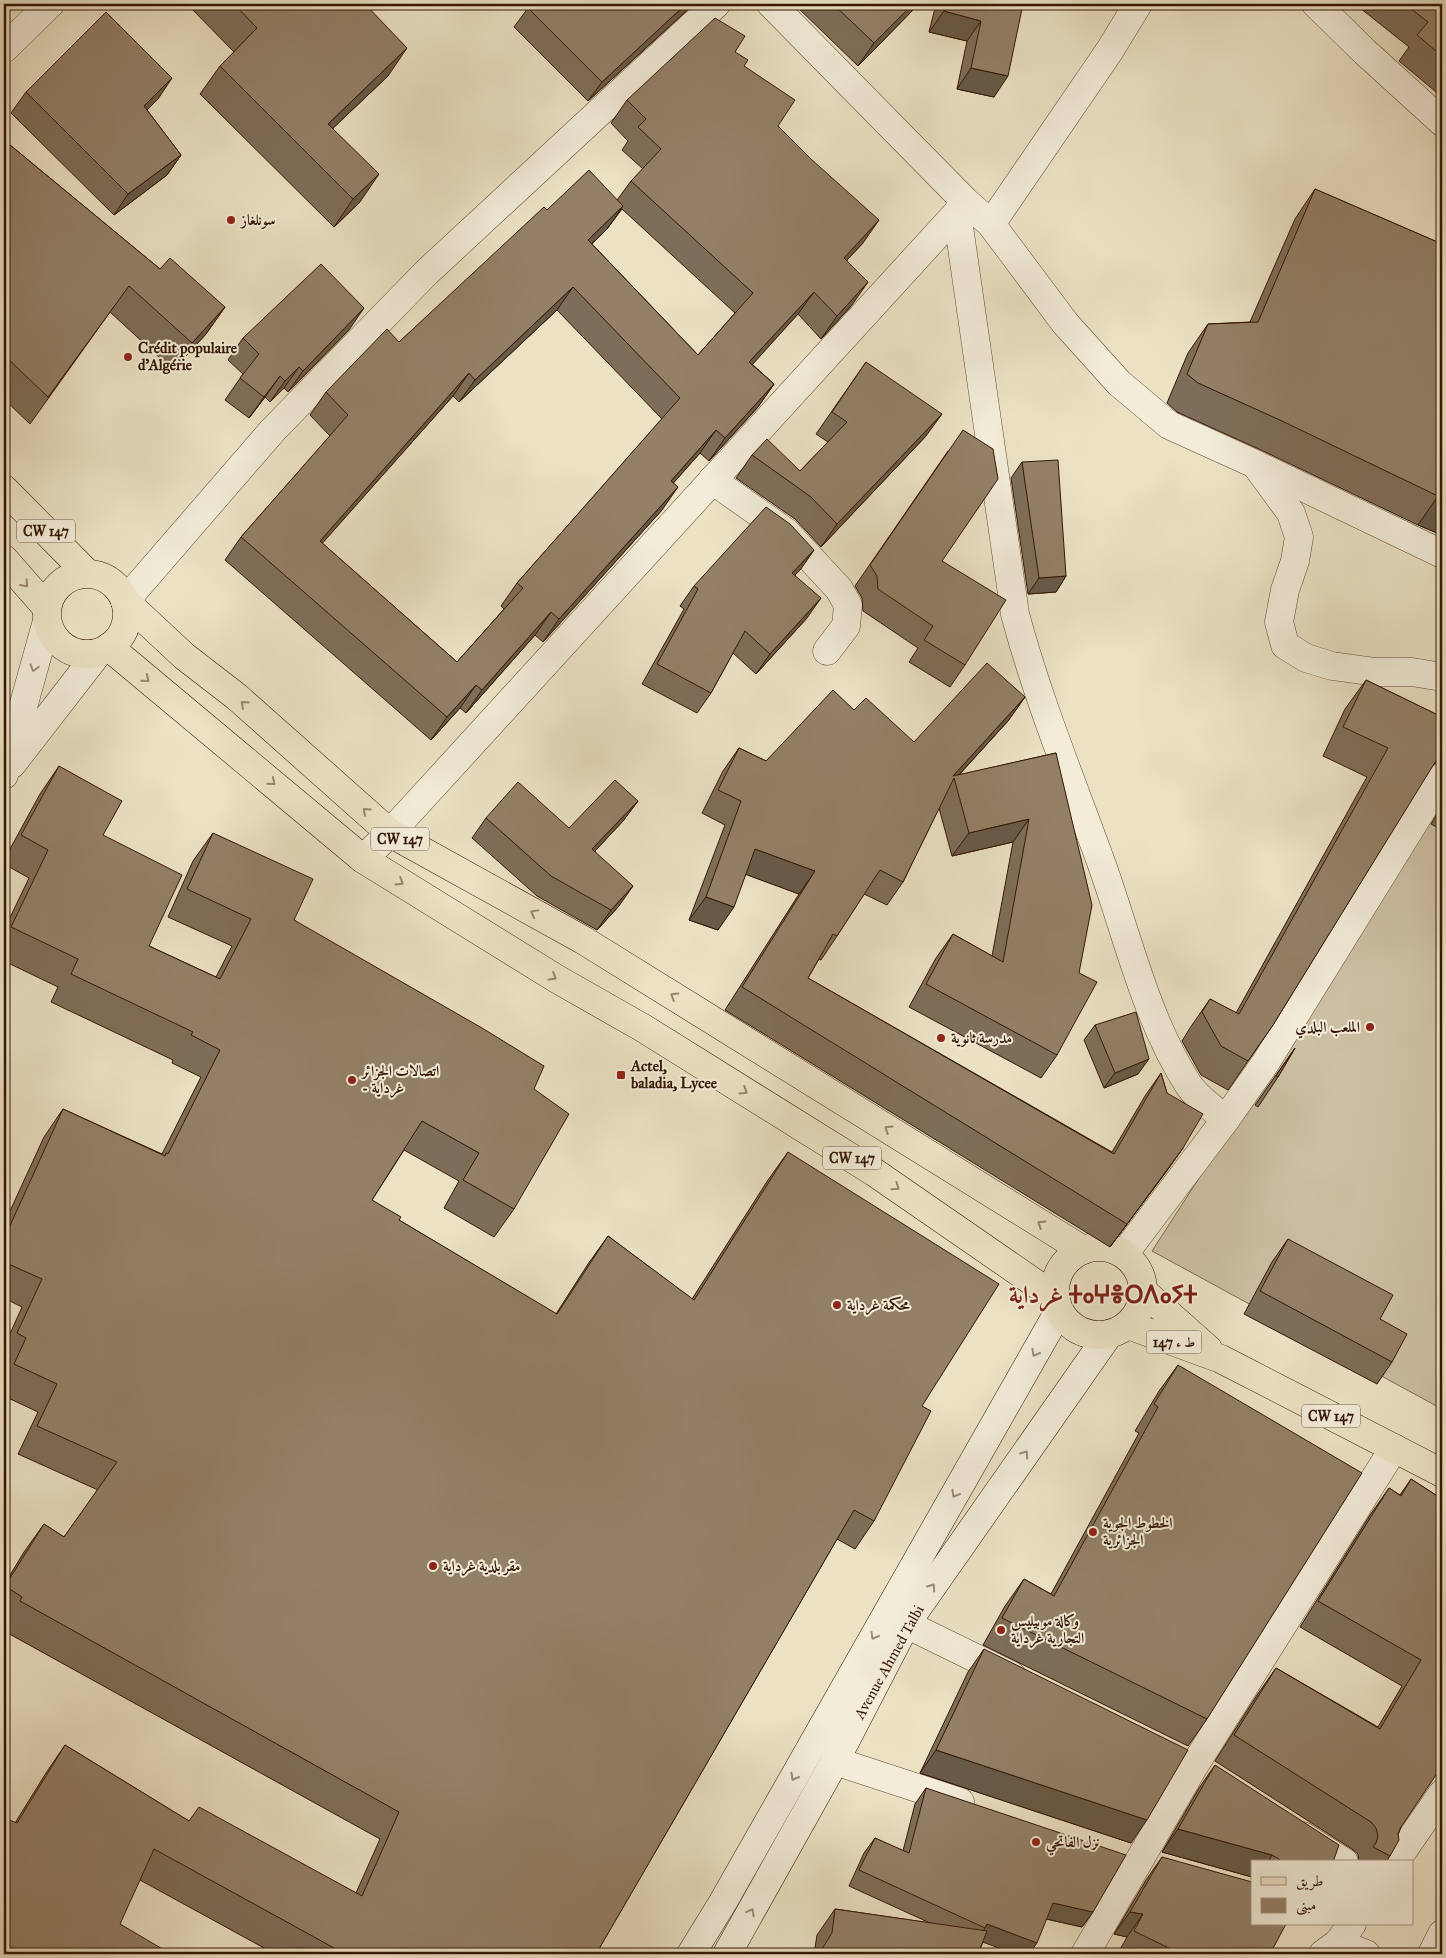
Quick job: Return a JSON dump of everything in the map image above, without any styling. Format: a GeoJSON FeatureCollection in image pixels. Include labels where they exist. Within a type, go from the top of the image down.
{"type":"FeatureCollection","features":[{"type":"Feature","properties":{"kind":"main road","name":"CW 147"},"geometry":{"type":"LineString","coordinates":[[4,489],[87,573],[109,580],[119,589],[125,601],[184,656],[237,697],[390,833],[583,940],[1083,1250]]}},
{"type":"Feature","properties":{"kind":"main road","name":"CW 147"},"geometry":{"type":"LineString","coordinates":[[4,559],[47,614],[51,634],[60,644],[71,651],[84,654],[104,650],[363,859],[557,979],[643,1028],[874,1172],[1057,1304]]}},
{"type":"Feature","properties":{"kind":"main road"},"geometry":{"type":"LineString","coordinates":[[47,614],[53,592],[65,580],[87,573]]}},
{"type":"Feature","properties":{"kind":"main road"},"geometry":{"type":"LineString","coordinates":[[104,650],[119,638],[125,627],[127,614],[125,601]]}},
{"type":"Feature","properties":{"kind":"main road"},"geometry":{"type":"LineString","coordinates":[[1097,1247],[1111,1248],[1124,1254],[1135,1264],[1142,1278],[1144,1292],[1142,1304],[1136,1315],[1118,1330],[1094,1335],[1080,1331],[1068,1323],[1057,1304],[1056,1282],[1060,1269],[1070,1258],[1083,1250],[1097,1247]]}},
{"type":"Feature","properties":{"kind":"main road","name":"CW 147"},"geometry":{"type":"LineString","coordinates":[[1144,1292],[1221,1360],[1442,1473]]}},
{"type":"Feature","properties":{"kind":"main road","name":"ط ء 147"},"geometry":{"type":"LineString","coordinates":[[1118,1330],[1221,1360]]}},
{"type":"Feature","properties":{"kind":"street"},"geometry":{"type":"LineString","coordinates":[[4,49],[50,4]]}},
{"type":"Feature","properties":{"kind":"street"},"geometry":{"type":"LineString","coordinates":[[125,601],[273,430],[427,272],[716,4]]}},
{"type":"Feature","properties":{"kind":"street"},"geometry":{"type":"LineString","coordinates":[[771,4],[961,207],[991,224],[1065,323],[1119,384],[1169,425],[1442,554]]}},
{"type":"Feature","properties":{"kind":"street"},"geometry":{"type":"LineString","coordinates":[[991,224],[1110,50],[1138,4]]}},
{"type":"Feature","properties":{"kind":"street"},"geometry":{"type":"LineString","coordinates":[[1316,4],[1365,52],[1442,122]]}},
{"type":"Feature","properties":{"kind":"street"},"geometry":{"type":"LineString","coordinates":[[363,859],[390,833],[961,207]]}},
{"type":"Feature","properties":{"kind":"street"},"geometry":{"type":"LineString","coordinates":[[961,207],[1015,614],[1029,665],[1154,1015],[1165,1041],[1188,1085],[1208,1106],[1226,1119]]}},
{"type":"Feature","properties":{"kind":"street"},"geometry":{"type":"LineString","coordinates":[[1255,464],[1292,513],[1299,537],[1295,561],[1279,622],[1285,645],[1306,658],[1332,666],[1376,672],[1412,672],[1442,677]]}},
{"type":"Feature","properties":{"kind":"street"},"geometry":{"type":"LineString","coordinates":[[712,480],[786,532],[839,589],[848,605],[846,626],[826,651]]}},
{"type":"Feature","properties":{"kind":"street"},"geometry":{"type":"LineString","coordinates":[[4,775],[47,614]]}},
{"type":"Feature","properties":{"kind":"street"},"geometry":{"type":"LineString","coordinates":[[4,775],[104,650]]}},
{"type":"Feature","properties":{"kind":"street"},"geometry":{"type":"LineString","coordinates":[[1124,1254],[1226,1119],[1266,1062],[1442,777]]}},
{"type":"Feature","properties":{"kind":"street"},"geometry":{"type":"LineString","coordinates":[[691,1954],[723,1902],[1057,1304]]}},
{"type":"Feature","properties":{"kind":"street","name":"Avenue Ahmed Talbi"},"geometry":{"type":"LineString","coordinates":[[727,1954],[836,1761],[906,1624],[1118,1330]]}},
{"type":"Feature","properties":{"kind":"street"},"geometry":{"type":"LineString","coordinates":[[1085,1954],[1139,1862],[1202,1771],[1394,1448]]}},
{"type":"Feature","properties":{"kind":"street"},"geometry":{"type":"LineString","coordinates":[[906,1624],[1037,1689]]}},
{"type":"Feature","properties":{"kind":"street"},"geometry":{"type":"LineString","coordinates":[[1168,1753],[1202,1771]]}},
{"type":"Feature","properties":{"kind":"street"},"geometry":{"type":"LineString","coordinates":[[836,1761],[987,1811]]}},
{"type":"Feature","properties":{"kind":"street"},"geometry":{"type":"LineString","coordinates":[[1396,1860],[1442,1794]]}},
{"type":"Feature","properties":{"kind":"street"},"geometry":{"type":"LineString","coordinates":[[1286,1824],[1341,1860]]}},
{"type":"Feature","properties":{"kind":"street"},"geometry":{"type":"LineString","coordinates":[[1110,1852],[1167,1870]]}},
{"type":"Feature","properties":{"kind":"street"},"geometry":{"type":"LineString","coordinates":[[1432,1954],[1442,1934]]}},
{"type":"Feature","properties":{"kind":"street"},"geometry":{"type":"LineString","coordinates":[[1338,1941],[1366,1954]]}},
{"type":"Feature","properties":{"kind":"shaded area","name":"الملعب البلدي"},"geometry":{"type":"Polygon","coordinates":[[[1442,802],[1442,1409],[1152,1251],[1442,802]]]}},
{"type":"Feature","properties":{"kind":"building"},"geometry":{"type":"Polygon","coordinates":[[[234,4],[365,4],[407,48],[328,124],[379,174],[353,199],[220,66],[257,28],[234,4]]]}},
{"type":"Feature","properties":{"kind":"building"},"geometry":{"type":"Polygon","coordinates":[[[531,4],[686,4],[602,82],[528,8],[531,4]]]}},
{"type":"Feature","properties":{"kind":"building"},"geometry":{"type":"Polygon","coordinates":[[[833,4],[913,4],[874,43],[833,4]]]}},
{"type":"Feature","properties":{"kind":"building"},"geometry":{"type":"Polygon","coordinates":[[[946,4],[1023,4],[1008,76],[971,68],[981,21],[944,11],[946,4]]]}},
{"type":"Feature","properties":{"kind":"building"},"geometry":{"type":"Polygon","coordinates":[[[1405,4],[1442,4],[1442,56],[1417,35],[1428,22],[1405,4]]]}},
{"type":"Feature","properties":{"kind":"building"},"geometry":{"type":"Polygon","coordinates":[[[106,12],[172,78],[144,106],[181,155],[128,194],[26,92],[106,12]]]}},
{"type":"Feature","properties":{"kind":"building"},"geometry":{"type":"Polygon","coordinates":[[[715,18],[745,36],[735,52],[748,60],[744,66],[795,100],[778,126],[811,159],[879,220],[844,258],[868,282],[837,316],[814,292],[749,362],[774,384],[725,438],[716,430],[671,481],[678,487],[559,619],[551,612],[482,690],[476,685],[447,717],[241,537],[348,415],[326,392],[387,329],[399,342],[544,207],[547,210],[589,170],[623,206],[588,240],[698,355],[753,293],[631,181],[661,149],[638,127],[646,119],[627,100],[715,18]],[[573,287],[475,380],[469,373],[320,541],[457,662],[523,588],[517,583],[680,398],[573,287]]]}},
{"type":"Feature","properties":{"kind":"building"},"geometry":{"type":"Polygon","coordinates":[[[4,140],[160,269],[170,258],[225,307],[192,343],[129,286],[48,397],[4,355],[4,140]]]}},
{"type":"Feature","properties":{"kind":"building"},"geometry":{"type":"Polygon","coordinates":[[[1315,189],[1442,244],[1442,498],[1198,383],[1187,374],[1208,324],[1258,322],[1315,189]]]}},
{"type":"Feature","properties":{"kind":"building"},"geometry":{"type":"Polygon","coordinates":[[[321,264],[364,308],[303,371],[299,367],[285,381],[280,376],[264,397],[240,378],[259,354],[243,338],[321,264]]]}},
{"type":"Feature","properties":{"kind":"building"},"geometry":{"type":"Polygon","coordinates":[[[866,362],[942,414],[837,524],[811,497],[752,455],[767,439],[800,471],[847,422],[832,412],[866,362]]]}},
{"type":"Feature","properties":{"kind":"building"},"geometry":{"type":"Polygon","coordinates":[[[963,430],[993,449],[998,479],[942,561],[1006,600],[965,665],[924,640],[933,626],[878,589],[877,576],[870,565],[963,430]]]}},
{"type":"Feature","properties":{"kind":"building"},"geometry":{"type":"Polygon","coordinates":[[[1058,460],[1066,576],[1039,578],[1022,462],[1058,460]]]}},
{"type":"Feature","properties":{"kind":"building"},"geometry":{"type":"Polygon","coordinates":[[[766,507],[790,524],[814,550],[792,573],[821,598],[770,654],[745,631],[711,693],[657,664],[698,589],[694,586],[766,507]]]}},
{"type":"Feature","properties":{"kind":"building"},"geometry":{"type":"Polygon","coordinates":[[[987,663],[1025,697],[953,776],[1056,753],[1092,905],[1079,973],[1097,982],[1057,1055],[926,984],[953,934],[1003,962],[1029,819],[969,833],[954,778],[903,882],[880,870],[837,936],[833,934],[808,978],[1114,1154],[1161,1073],[1167,1093],[1203,1114],[1183,1148],[1127,1224],[742,987],[815,871],[755,849],[734,907],[706,897],[741,801],[718,790],[739,748],[766,761],[833,690],[854,710],[866,698],[914,742],[987,663]]]}},
{"type":"Feature","properties":{"kind":"building"},"geometry":{"type":"Polygon","coordinates":[[[1366,680],[1442,717],[1442,751],[1273,1025],[1248,1061],[1221,1046],[1202,1012],[1210,999],[1239,1014],[1388,748],[1343,727],[1366,680]]]}},
{"type":"Feature","properties":{"kind":"building"},"geometry":{"type":"Polygon","coordinates":[[[59,766],[122,801],[103,835],[182,875],[149,946],[220,979],[251,919],[187,889],[213,833],[313,879],[294,920],[482,1028],[544,1066],[534,1089],[569,1114],[514,1209],[463,1180],[479,1153],[422,1121],[372,1200],[401,1217],[399,1220],[557,1314],[608,1236],[694,1300],[788,1152],[999,1284],[922,1406],[931,1411],[874,1521],[854,1510],[596,1954],[345,1954],[154,1849],[120,1924],[171,1954],[4,1954],[4,1818],[17,1823],[65,1745],[189,1821],[199,1807],[362,1896],[399,1812],[20,1601],[22,1597],[5,1586],[44,1524],[64,1537],[117,1462],[37,1426],[57,1384],[14,1364],[26,1338],[17,1333],[42,1279],[4,1262],[4,1228],[8,1230],[63,1109],[165,1156],[166,1153],[168,1154],[220,1050],[191,1035],[193,1032],[71,974],[78,959],[11,927],[48,850],[21,835],[59,766]]]}},
{"type":"Feature","properties":{"kind":"building"},"geometry":{"type":"Polygon","coordinates":[[[615,780],[638,801],[592,849],[633,886],[611,910],[551,876],[486,818],[518,782],[569,828],[615,780]]]}},
{"type":"Feature","properties":{"kind":"building"},"geometry":{"type":"Polygon","coordinates":[[[1136,1012],[1149,1059],[1115,1073],[1095,1025],[1136,1012]]]}},
{"type":"Feature","properties":{"kind":"building"},"geometry":{"type":"Polygon","coordinates":[[[1295,1048],[1278,1077],[1276,1076],[1295,1048]]]}},
{"type":"Feature","properties":{"kind":"building"},"geometry":{"type":"Polygon","coordinates":[[[1288,1239],[1393,1295],[1380,1319],[1407,1334],[1392,1362],[1260,1291],[1288,1239]]]}},
{"type":"Feature","properties":{"kind":"building"},"geometry":{"type":"Polygon","coordinates":[[[1178,1365],[1362,1473],[1207,1719],[1002,1618],[1024,1579],[1054,1596],[1158,1407],[1154,1404],[1178,1365]]]}},
{"type":"Feature","properties":{"kind":"building"},"geometry":{"type":"Polygon","coordinates":[[[1411,1479],[1442,1499],[1442,1766],[1401,1827],[1398,1834],[1399,1840],[1390,1856],[1373,1847],[1378,1836],[1376,1828],[1371,1822],[1234,1735],[1276,1668],[1380,1729],[1421,1660],[1318,1601],[1389,1488],[1401,1496],[1411,1479]]]}},
{"type":"Feature","properties":{"kind":"building"},"geometry":{"type":"Polygon","coordinates":[[[984,1649],[1188,1750],[1147,1820],[936,1750],[984,1649]]]}},
{"type":"Feature","properties":{"kind":"building"},"geometry":{"type":"Polygon","coordinates":[[[1215,1765],[1339,1845],[1334,1860],[1279,1860],[1272,1855],[1178,1829],[1215,1765]]]}},
{"type":"Feature","properties":{"kind":"building"},"geometry":{"type":"Polygon","coordinates":[[[926,1788],[1126,1855],[1093,1912],[1053,1903],[1037,1943],[987,1924],[985,1928],[859,1870],[875,1838],[909,1853],[926,1788]]]}},
{"type":"Feature","properties":{"kind":"building"},"geometry":{"type":"Polygon","coordinates":[[[1162,1857],[1251,1882],[1251,1926],[1285,1926],[1270,1954],[1181,1954],[1134,1931],[1143,1914],[1130,1912],[1162,1857]]]}},
{"type":"Feature","properties":{"kind":"building"},"geometry":{"type":"Polygon","coordinates":[[[835,1909],[987,1931],[978,1954],[819,1954],[832,1933],[835,1909]]]}},
{"type":"Feature","properties":{"kind":"place","name":"سونلغاز"},"geometry":{"type":"Point","coordinates":[231,220]}},
{"type":"Feature","properties":{"kind":"place","name":"Crédit populaire d'Algérie"},"geometry":{"type":"Point","coordinates":[128,357]}},
{"type":"Feature","properties":{"kind":"place","name":"الملعب البلدي"},"geometry":{"type":"Point","coordinates":[1370,1027]}},
{"type":"Feature","properties":{"kind":"place","name":"مدرسة ثانوية"},"geometry":{"type":"Point","coordinates":[941,1038]}},
{"type":"Feature","properties":{"kind":"place","name":"Actel, baladia, Lycee"},"geometry":{"type":"Point","coordinates":[621,1075]}},
{"type":"Feature","properties":{"kind":"place","name":"اتصالات الجزائر - غرداية"},"geometry":{"type":"Point","coordinates":[352,1080]}},
{"type":"Feature","properties":{"kind":"place","name":"محكمة غرداية"},"geometry":{"type":"Point","coordinates":[837,1305]}},
{"type":"Feature","properties":{"kind":"place","name":"الخطوط الجوية الجزائرية"},"geometry":{"type":"Point","coordinates":[1093,1532]}},
{"type":"Feature","properties":{"kind":"place","name":"مقر بلدية غرداية"},"geometry":{"type":"Point","coordinates":[433,1566]}},
{"type":"Feature","properties":{"kind":"place","name":"وكالة موبيليس التجارية غرداية"},"geometry":{"type":"Point","coordinates":[1001,1630]}},
{"type":"Feature","properties":{"kind":"place","name":"نزل الفاتحي"},"geometry":{"type":"Point","coordinates":[1036,1842]}},
{"type":"Feature","properties":{"kind":"district","name":"غرداية ⵜⴰⵖⴻⵔⴷⴰⵢⵜ"},"geometry":{"type":"Point","coordinates":[1103,1294]}}]}
